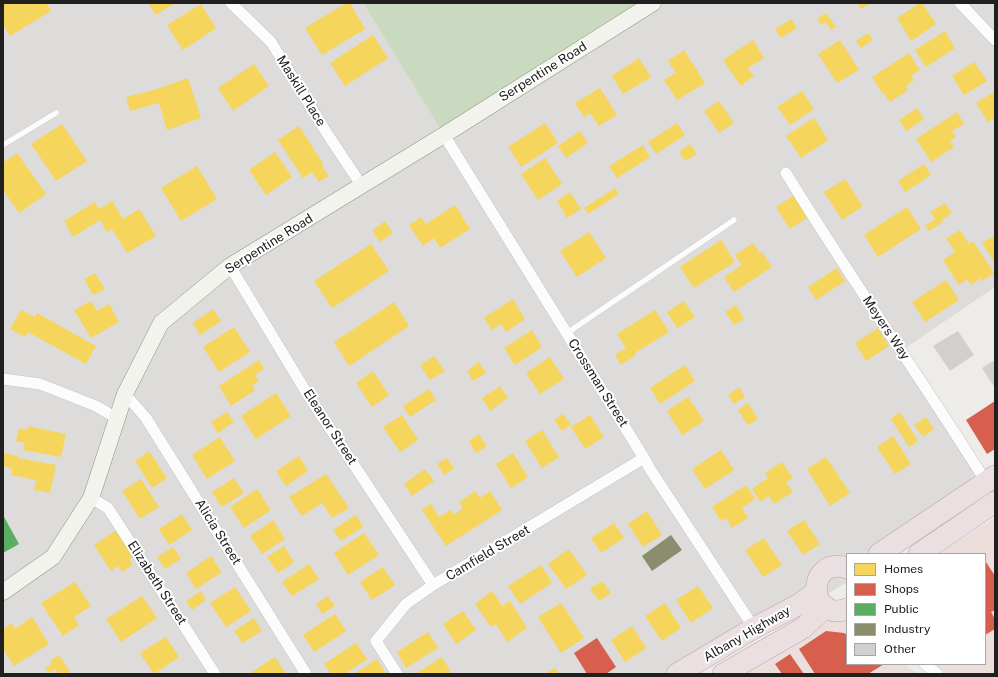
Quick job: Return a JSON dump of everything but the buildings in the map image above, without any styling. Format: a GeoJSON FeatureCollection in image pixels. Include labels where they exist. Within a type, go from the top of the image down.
{"type":"FeatureCollection","features":[{"type":"Feature","properties":{"kind":"highway"},"geometry":{"type":"LineString","coordinates":[[881,553],[992,484]]}},
{"type":"Feature","properties":{"kind":"highway"},"geometry":{"type":"LineString","coordinates":[[920,553],[995,502]]}},
{"type":"Feature","properties":{"kind":"highway"},"geometry":{"type":"LineString","coordinates":[[846,568],[836,566],[825,570],[818,580],[821,599],[837,611],[846,610]]}},
{"type":"Feature","properties":{"kind":"highway","name":"Albany Highway"},"geometry":{"type":"LineString","coordinates":[[677,674],[754,628],[798,605],[821,599]]}},
{"type":"Feature","properties":{"kind":"highway","name":"Albany Highway"},"geometry":{"type":"LineString","coordinates":[[723,674],[803,628],[821,599]]}},
{"type":"Feature","properties":{"kind":"street","name":"Maskill Place"},"geometry":{"type":"LineString","coordinates":[[231,3],[271,42],[328,135],[362,186]]}},
{"type":"Feature","properties":{"kind":"street","name":"Serpentine Road"},"geometry":{"type":"LineString","coordinates":[[3,592],[53,557],[91,498],[125,394],[161,324],[230,266],[362,186],[653,3]]}},
{"type":"Feature","properties":{"kind":"street"},"geometry":{"type":"LineString","coordinates":[[960,3],[995,40]]}},
{"type":"Feature","properties":{"kind":"street","name":"Crossman Street"},"geometry":{"type":"LineString","coordinates":[[444,135],[650,469],[754,628]]}},
{"type":"Feature","properties":{"kind":"street","name":"Meyers Way"},"geometry":{"type":"LineString","coordinates":[[786,173],[825,236],[942,412],[992,484]]}},
{"type":"Feature","properties":{"kind":"street","name":"Eleanor Street"},"geometry":{"type":"LineString","coordinates":[[230,266],[308,395],[433,586]]}},
{"type":"Feature","properties":{"kind":"street"},"geometry":{"type":"LineString","coordinates":[[3,379],[40,384],[96,406],[118,419]]}},
{"type":"Feature","properties":{"kind":"street","name":"Alicia Street"},"geometry":{"type":"LineString","coordinates":[[125,394],[146,418],[306,674]]}},
{"type":"Feature","properties":{"kind":"street","name":"Camfield Street"},"geometry":{"type":"LineString","coordinates":[[397,674],[376,642],[406,604],[433,586],[644,458]]}},
{"type":"Feature","properties":{"kind":"street","name":"Elizabeth Street"},"geometry":{"type":"LineString","coordinates":[[91,498],[108,508],[215,674]]}},
{"type":"Feature","properties":{"kind":"street"},"geometry":{"type":"LineString","coordinates":[[926,665],[937,674]]}},
{"type":"Feature","properties":{"kind":"lane"},"geometry":{"type":"LineString","coordinates":[[3,145],[56,113]]}},
{"type":"Feature","properties":{"kind":"lane"},"geometry":{"type":"LineString","coordinates":[[567,333],[734,220]]}},
{"type":"Feature","properties":{"kind":"shaded area"},"geometry":{"type":"Polygon","coordinates":[[[3,3],[363,3],[444,135],[655,3],[995,3],[995,287],[901,351],[994,492],[895,553],[846,553],[846,583],[698,674],[3,674],[3,3]]]}},
{"type":"Feature","properties":{"kind":"shaded area"},"geometry":{"type":"Polygon","coordinates":[[[995,518],[995,674],[947,674],[934,665],[986,665],[986,553],[939,553],[995,518]]]}},
{"type":"Feature","properties":{"kind":"shaded area"},"geometry":{"type":"Polygon","coordinates":[[[839,615],[846,621],[846,665],[905,665],[918,674],[734,674],[839,615]]]}},
{"type":"Feature","properties":{"kind":"green space"},"geometry":{"type":"Polygon","coordinates":[[[363,3],[653,3],[444,135],[363,3]]]}}]}
